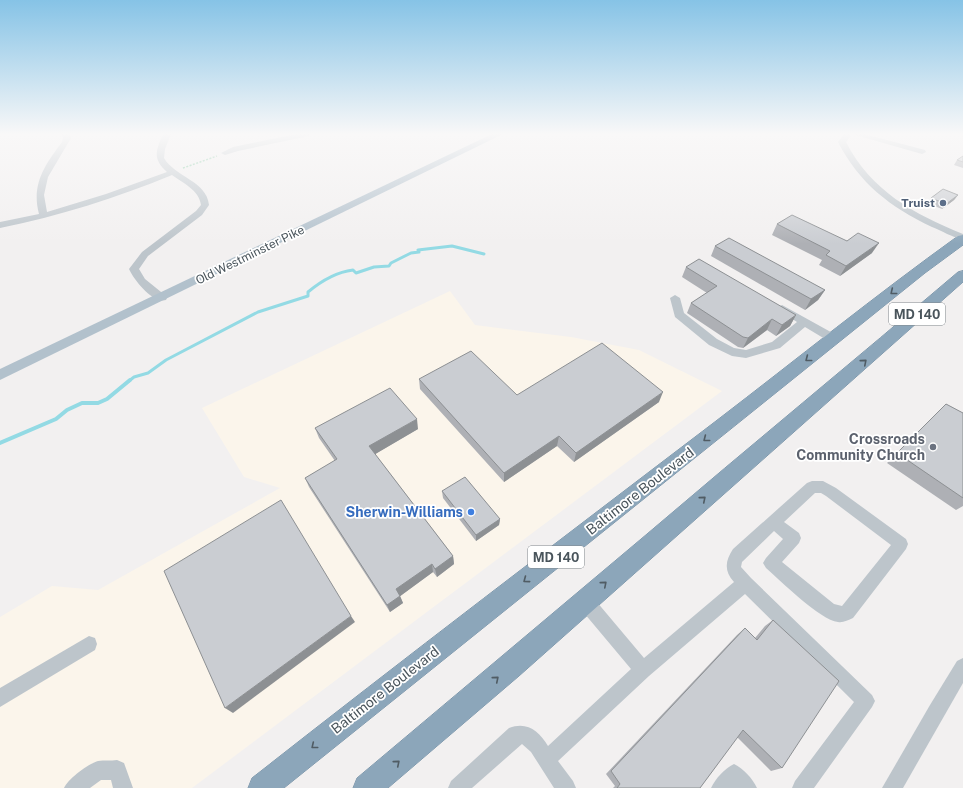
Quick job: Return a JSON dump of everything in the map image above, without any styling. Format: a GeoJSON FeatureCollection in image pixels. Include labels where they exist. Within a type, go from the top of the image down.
{"type":"FeatureCollection","features":[{"type":"Feature","properties":{"kind":"highway","name":"Baltimore Boulevard"},"geometry":{"type":"LineString","coordinates":[[262,788],[920,270],[963,238]]}},
{"type":"Feature","properties":{"kind":"highway","name":"MD 140"},"geometry":{"type":"LineString","coordinates":[[367,788],[510,667],[963,275]]}},
{"type":"Feature","properties":{"kind":"main road","name":"Old Westminster Pike"},"geometry":{"type":"LineString","coordinates":[[0,375],[423,171]]}},
{"type":"Feature","properties":{"kind":"street"},"geometry":{"type":"LineString","coordinates":[[44,216],[40,200],[43,177],[47,171]]}},
{"type":"Feature","properties":{"kind":"street"},"geometry":{"type":"LineString","coordinates":[[861,171],[877,190],[894,202],[963,238]]}},
{"type":"Feature","properties":{"kind":"street"},"geometry":{"type":"LineString","coordinates":[[0,225],[44,216],[96,202],[173,172],[198,191],[205,204],[200,213],[145,254],[134,269],[143,282],[153,292],[162,298]]}},
{"type":"Feature","properties":{"kind":"street"},"geometry":{"type":"LineString","coordinates":[[675,298],[679,315],[713,342],[732,352],[746,354],[776,345],[804,322]]}},
{"type":"Feature","properties":{"kind":"street"},"geometry":{"type":"LineString","coordinates":[[772,303],[834,339]]}},
{"type":"Feature","properties":{"kind":"street"},"geometry":{"type":"LineString","coordinates":[[773,522],[794,538],[772,563],[828,610],[835,614],[847,612],[901,544],[831,492],[823,487],[817,486],[812,487],[773,522],[734,560],[734,572],[866,701],[802,788]]}},
{"type":"Feature","properties":{"kind":"street"},"geometry":{"type":"LineString","coordinates":[[546,760],[643,670],[745,583]]}},
{"type":"Feature","properties":{"kind":"street"},"geometry":{"type":"LineString","coordinates":[[585,601],[643,670]]}},
{"type":"Feature","properties":{"kind":"street"},"geometry":{"type":"LineString","coordinates":[[0,698],[89,644]]}},
{"type":"Feature","properties":{"kind":"street"},"geometry":{"type":"LineString","coordinates":[[892,788],[963,667]]}},
{"type":"Feature","properties":{"kind":"street"},"geometry":{"type":"LineString","coordinates":[[458,788],[516,735],[523,733],[530,736],[566,788]]}},
{"type":"Feature","properties":{"kind":"street"},"geometry":{"type":"LineString","coordinates":[[74,788],[98,771],[117,770],[123,788]]}},
{"type":"Feature","properties":{"kind":"street"},"geometry":{"type":"LineString","coordinates":[[721,788],[734,774],[747,788]]}},
{"type":"Feature","properties":{"kind":"shaded area"},"geometry":{"type":"Polygon","coordinates":[[[450,291],[475,325],[571,337],[639,350],[722,391],[192,788],[0,788],[0,617],[52,586],[98,590],[280,488],[244,477],[202,408],[450,291]]]}},
{"type":"Feature","properties":{"kind":"building"},"geometry":{"type":"Polygon","coordinates":[[[943,189],[958,195],[946,204],[931,198],[943,189]]]}},
{"type":"Feature","properties":{"kind":"building"},"geometry":{"type":"Polygon","coordinates":[[[792,215],[847,241],[858,233],[879,243],[846,266],[826,255],[830,251],[777,224],[792,215]]]}},
{"type":"Feature","properties":{"kind":"building"},"geometry":{"type":"Polygon","coordinates":[[[729,238],[825,290],[811,299],[715,246],[729,238]]]}},
{"type":"Feature","properties":{"kind":"building"},"geometry":{"type":"Polygon","coordinates":[[[699,259],[796,315],[782,325],[772,319],[748,338],[743,337],[691,303],[717,286],[686,267],[699,259]]]}},
{"type":"Feature","properties":{"kind":"building"},"geometry":{"type":"Polygon","coordinates":[[[602,343],[663,392],[576,453],[559,436],[504,473],[419,379],[471,351],[517,395],[602,343]]]}},
{"type":"Feature","properties":{"kind":"building"},"geometry":{"type":"Polygon","coordinates":[[[390,388],[417,419],[369,446],[453,556],[435,569],[432,564],[396,589],[400,596],[387,605],[305,478],[337,459],[315,428],[390,388]]]}},
{"type":"Feature","properties":{"kind":"building","name":"Crossroads Community Church"},"geometry":{"type":"Polygon","coordinates":[[[946,404],[963,413],[963,498],[897,453],[946,404]]]}},
{"type":"Feature","properties":{"kind":"building","name":"Sherwin-Williams"},"geometry":{"type":"Polygon","coordinates":[[[465,477],[500,519],[476,535],[442,491],[465,477]]]}},
{"type":"Feature","properties":{"kind":"building"},"geometry":{"type":"Polygon","coordinates":[[[281,500],[351,616],[225,708],[164,571],[281,500]]]}},
{"type":"Feature","properties":{"kind":"building"},"geometry":{"type":"Polygon","coordinates":[[[773,620],[839,681],[782,768],[743,730],[700,788],[617,788],[620,784],[611,771],[745,628],[757,640],[773,620]]]}},
{"type":"Feature","properties":{"kind":"waterway"},"geometry":{"type":"LineString","coordinates":[[129,381],[134,377],[148,373],[166,360],[258,312],[308,296],[308,292],[318,285],[341,273],[353,270],[356,273],[374,267],[389,266],[391,263],[411,253],[419,252],[418,250],[452,246],[484,254]]}},
{"type":"Feature","properties":{"kind":"waterway"},"geometry":{"type":"LineString","coordinates":[[0,443],[56,419],[67,410],[82,403],[98,403],[107,399],[130,380]]}},
{"type":"Feature","properties":{"kind":"place","name":"Truist"},"geometry":{"type":"Point","coordinates":[943,203]}},
{"type":"Feature","properties":{"kind":"place","name":"Crossroads Community Church"},"geometry":{"type":"Point","coordinates":[933,447]}},
{"type":"Feature","properties":{"kind":"place","name":"Sherwin-Williams"},"geometry":{"type":"Point","coordinates":[471,512]}}]}
